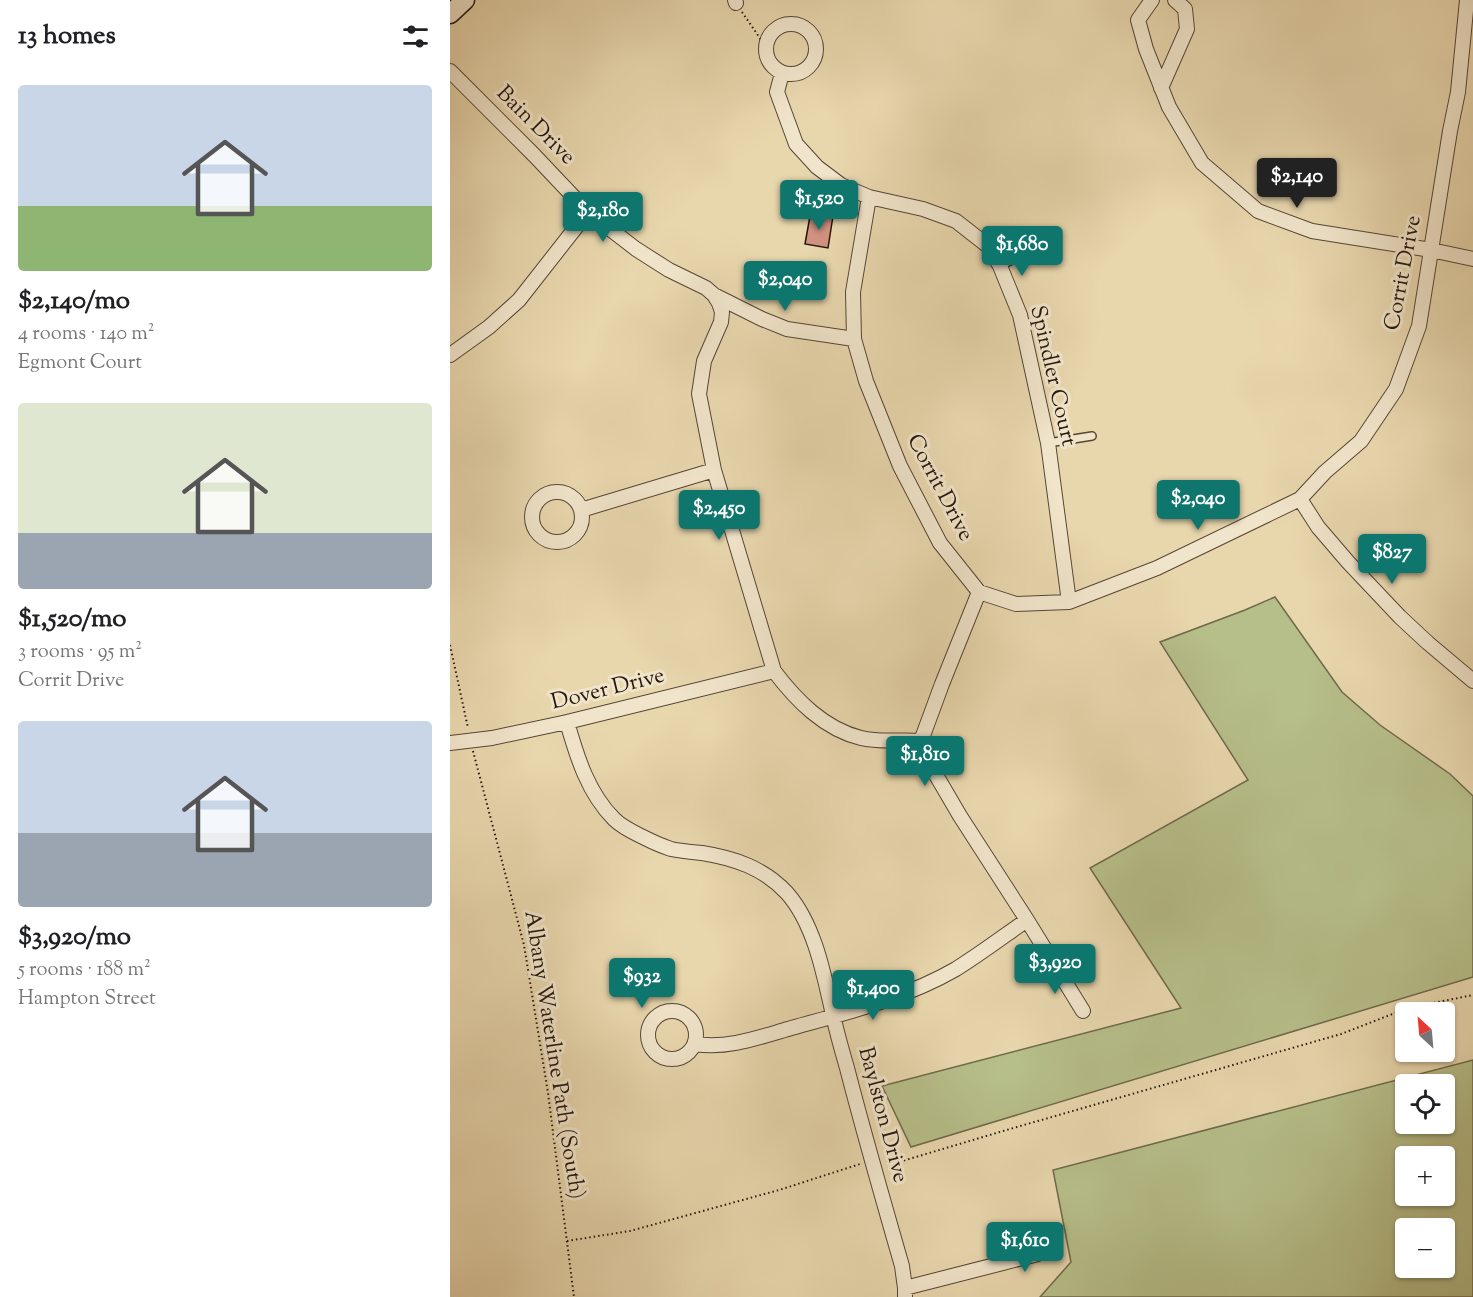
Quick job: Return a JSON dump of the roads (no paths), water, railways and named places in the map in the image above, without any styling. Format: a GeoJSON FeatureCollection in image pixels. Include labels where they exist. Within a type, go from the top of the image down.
{"type":"FeatureCollection","features":[{"type":"Feature","properties":{"kind":"main road"},"geometry":{"type":"LineString","coordinates":[[450,14],[465,0]]}},
{"type":"Feature","properties":{"kind":"street"},"geometry":{"type":"LineString","coordinates":[[1152,0],[1138,20],[1146,49],[1168,107],[1202,163],[1258,211],[1312,231],[1473,259]]}},
{"type":"Feature","properties":{"kind":"street"},"geometry":{"type":"LineString","coordinates":[[1161,88],[1187,29],[1185,9],[1175,0]]}},
{"type":"Feature","properties":{"kind":"street","name":"Corrit Drive"},"geometry":{"type":"LineString","coordinates":[[869,197],[853,292],[854,339],[866,381],[900,466],[940,543],[979,592],[1016,604],[1069,602],[1157,568],[1300,499],[1324,472],[1361,441],[1396,388],[1419,326],[1458,92],[1467,0]]}},
{"type":"Feature","properties":{"kind":"street"},"geometry":{"type":"LineString","coordinates":[[796,24],[804,27],[815,39],[816,56],[806,70],[798,74],[782,73],[774,69],[766,55],[768,38],[780,26],[796,24]]}},
{"type":"Feature","properties":{"kind":"street","name":"Bain Drive"},"geometry":{"type":"LineString","coordinates":[[450,71],[588,212],[636,249],[669,270],[706,288],[714,295]]}},
{"type":"Feature","properties":{"kind":"street","name":"Spindler Court"},"geometry":{"type":"LineString","coordinates":[[782,73],[777,92],[796,144],[817,167],[841,185],[869,197],[923,208],[956,221],[988,246],[1000,266],[1020,315],[1048,443],[1069,602]]}},
{"type":"Feature","properties":{"kind":"street"},"geometry":{"type":"LineString","coordinates":[[450,355],[489,327],[519,300],[588,212]]}},
{"type":"Feature","properties":{"kind":"street"},"geometry":{"type":"LineString","coordinates":[[714,295],[787,329],[854,339]]}},
{"type":"Feature","properties":{"kind":"street"},"geometry":{"type":"LineString","coordinates":[[714,295],[722,312],[721,322],[704,362],[699,394],[714,470],[774,672],[810,711],[835,728],[860,738],[891,742],[921,741]]}},
{"type":"Feature","properties":{"kind":"street"},"geometry":{"type":"LineString","coordinates":[[581,510],[714,470]]}},
{"type":"Feature","properties":{"kind":"street"},"geometry":{"type":"LineString","coordinates":[[1300,499],[1325,536],[1392,609],[1473,681]]}},
{"type":"Feature","properties":{"kind":"street"},"geometry":{"type":"LineString","coordinates":[[979,592],[921,741],[936,775],[960,816],[1083,1011]]}},
{"type":"Feature","properties":{"kind":"street","name":"Dover Drive"},"geometry":{"type":"LineString","coordinates":[[450,743],[567,722],[774,672]]}},
{"type":"Feature","properties":{"kind":"street","name":"Baylston Drive"},"geometry":{"type":"LineString","coordinates":[[567,722],[582,769],[595,795],[615,820],[631,831],[670,849],[730,858],[745,863],[774,881],[796,905],[809,930],[826,983],[833,1017],[902,1266],[905,1293]]}},
{"type":"Feature","properties":{"kind":"street"},"geometry":{"type":"LineString","coordinates":[[694,1044],[708,1046],[739,1043],[857,1010],[906,993],[955,969],[1027,920]]}},
{"type":"Feature","properties":{"kind":"street"},"geometry":{"type":"LineString","coordinates":[[905,1293],[1038,1254]]}},
{"type":"Feature","properties":{"kind":"lane"},"geometry":{"type":"LineString","coordinates":[[1000,266],[1045,244]]}},
{"type":"Feature","properties":{"kind":"lane"},"geometry":{"type":"LineString","coordinates":[[1048,443],[1092,436]]}}]}
